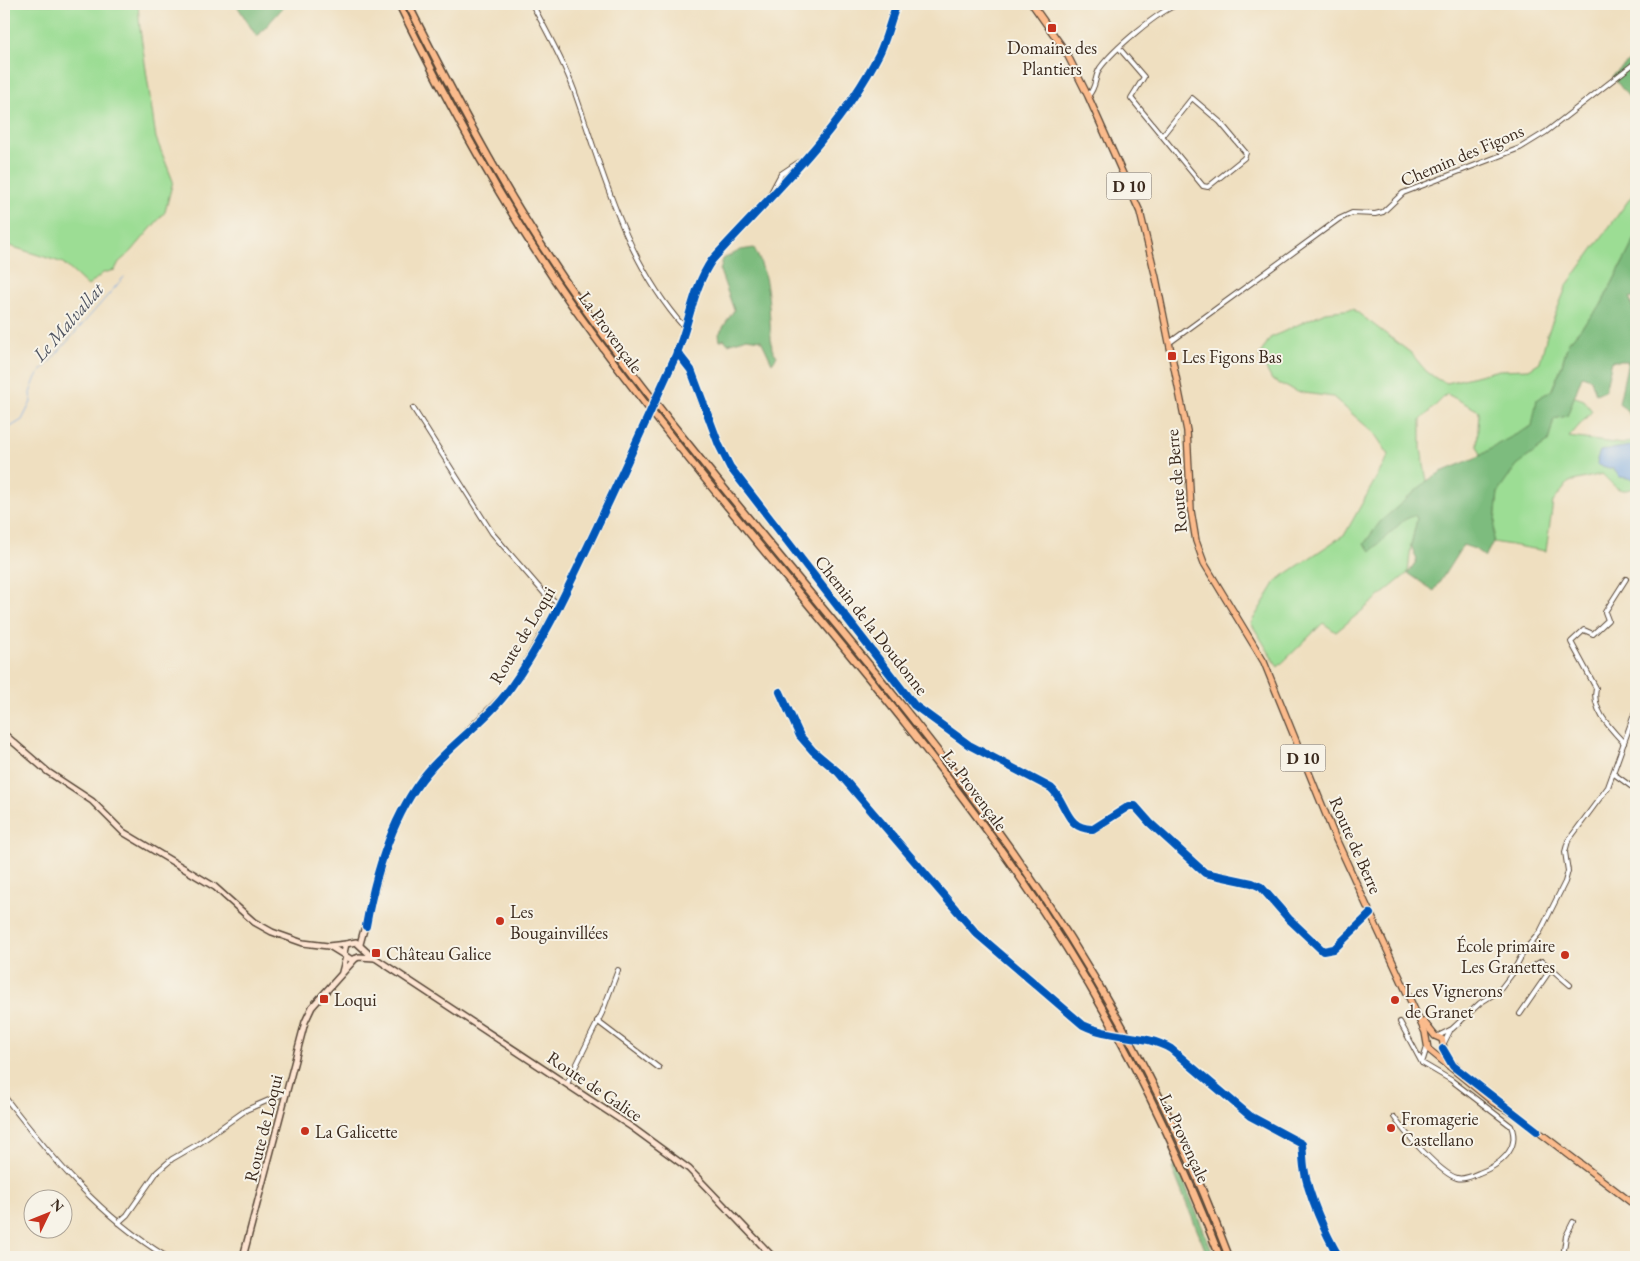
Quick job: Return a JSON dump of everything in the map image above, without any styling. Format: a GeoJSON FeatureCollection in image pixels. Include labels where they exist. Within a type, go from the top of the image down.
{"type":"FeatureCollection","features":[{"type":"Feature","properties":{"kind":"highway","name":"La Provençale"},"geometry":{"type":"LineString","coordinates":[[399,4],[483,165],[518,224],[574,307],[667,430],[916,737],[994,840],[1042,909],[1098,1001],[1146,1089],[1187,1176],[1220,1257]]}},
{"type":"Feature","properties":{"kind":"highway","name":"La Provençale"},"geometry":{"type":"LineString","coordinates":[[408,4],[490,160],[539,241],[580,302],[657,405],[944,759],[1048,903],[1101,988],[1154,1086],[1195,1173],[1228,1257]]}},
{"type":"Feature","properties":{"kind":"main road","name":"Route de Loqui"},"geometry":{"type":"LineString","coordinates":[[243,1257],[270,1162],[299,1040],[312,1007],[357,958],[387,846],[410,797],[432,766],[511,688],[560,605],[645,422],[677,352],[696,290],[704,271],[766,200],[807,158],[844,112],[883,45],[897,4]]}},
{"type":"Feature","properties":{"kind":"main road","name":"Route de Berre"},"geometry":{"type":"LineString","coordinates":[[1032,4],[1058,41]]}},
{"type":"Feature","properties":{"kind":"main road","name":"Route de Berre"},"geometry":{"type":"LineString","coordinates":[[1037,4],[1088,96],[1140,212],[1170,343],[1187,431],[1191,511],[1199,548],[1219,592],[1264,662],[1335,837],[1416,1013],[1427,1044]]}},
{"type":"Feature","properties":{"kind":"main road"},"geometry":{"type":"LineString","coordinates":[[4,734],[48,772],[92,801],[124,832],[215,887],[254,922],[293,940],[328,946],[346,944],[352,941],[366,926]]}},
{"type":"Feature","properties":{"kind":"main road","name":"Route de Galice"},"geometry":{"type":"LineString","coordinates":[[352,941],[567,1084],[689,1168],[773,1257]]}},
{"type":"Feature","properties":{"kind":"main road"},"geometry":{"type":"LineString","coordinates":[[340,975],[346,944]]}},
{"type":"Feature","properties":{"kind":"main road"},"geometry":{"type":"LineString","coordinates":[[328,946],[345,955],[357,958],[380,959]]}},
{"type":"Feature","properties":{"kind":"main road","name":"Route de Berre"},"geometry":{"type":"LineString","coordinates":[[1416,1013],[1437,1036],[1443,1046]]}},
{"type":"Feature","properties":{"kind":"main road"},"geometry":{"type":"LineString","coordinates":[[1437,1036],[1427,1044],[1433,1053],[1494,1102],[1517,1116]]}},
{"type":"Feature","properties":{"kind":"main road"},"geometry":{"type":"LineString","coordinates":[[1433,1053],[1443,1046],[1453,1066],[1636,1206]]}},
{"type":"Feature","properties":{"kind":"street"},"geometry":{"type":"LineString","coordinates":[[532,4],[566,70],[620,224],[667,308],[684,327]]}},
{"type":"Feature","properties":{"kind":"street"},"geometry":{"type":"LineString","coordinates":[[1088,96],[1095,89],[1099,69],[1119,48],[1164,10],[1179,4]]}},
{"type":"Feature","properties":{"kind":"street"},"geometry":{"type":"LineString","coordinates":[[1119,48],[1144,77],[1131,98],[1162,136],[1203,186],[1208,187],[1244,158],[1246,153],[1220,122],[1192,98],[1162,136]]}},
{"type":"Feature","properties":{"kind":"street","name":"Chemin des Figons"},"geometry":{"type":"LineString","coordinates":[[1170,343],[1339,220],[1352,213],[1375,214],[1383,212],[1403,193],[1520,148],[1546,132],[1636,62]]}},
{"type":"Feature","properties":{"kind":"street","name":"Chemin de la Doudonne"},"geometry":{"type":"LineString","coordinates":[[677,352],[690,370],[715,436],[730,467],[918,709],[969,745],[1051,788],[1060,799],[1066,814],[1083,827],[1093,829],[1128,806],[1135,806],[1150,823],[1204,873],[1252,883],[1261,887],[1289,919],[1323,951],[1334,949],[1370,914]]}},
{"type":"Feature","properties":{"kind":"street"},"geometry":{"type":"LineString","coordinates":[[413,408],[492,533],[544,593],[560,605]]}},
{"type":"Feature","properties":{"kind":"street"},"geometry":{"type":"LineString","coordinates":[[1624,743],[1602,717],[1594,696],[1596,688],[1571,642],[1584,630],[1593,634],[1608,620],[1605,612],[1626,579]]}},
{"type":"Feature","properties":{"kind":"street"},"geometry":{"type":"LineString","coordinates":[[780,692],[800,736],[813,751],[838,772],[972,930],[1079,1022],[1100,1031],[1142,1037],[1159,1042],[1171,1049],[1250,1116],[1302,1144],[1304,1168],[1315,1202],[1328,1239],[1339,1257]]}},
{"type":"Feature","properties":{"kind":"street"},"geometry":{"type":"LineString","coordinates":[[1437,1036],[1452,1029],[1480,1003],[1499,991],[1524,951],[1541,930],[1566,882],[1568,871],[1565,852],[1568,841],[1605,793],[1614,774],[1636,709]]}},
{"type":"Feature","properties":{"kind":"street"},"geometry":{"type":"LineString","coordinates":[[1614,774],[1636,790]]}},
{"type":"Feature","properties":{"kind":"street"},"geometry":{"type":"LineString","coordinates":[[1515,968],[1529,970],[1542,961],[1570,985]]}},
{"type":"Feature","properties":{"kind":"street"},"geometry":{"type":"LineString","coordinates":[[1520,1014],[1551,968]]}},
{"type":"Feature","properties":{"kind":"street"},"geometry":{"type":"LineString","coordinates":[[567,1084],[598,1021],[618,970]]}},
{"type":"Feature","properties":{"kind":"street"},"geometry":{"type":"LineString","coordinates":[[598,1021],[659,1068]]}},
{"type":"Feature","properties":{"kind":"street"},"geometry":{"type":"LineString","coordinates":[[1394,1117],[1402,1129],[1425,1153],[1454,1178],[1460,1179],[1488,1170],[1502,1161],[1509,1152],[1515,1134],[1512,1126],[1451,1080],[1422,1062],[1400,1022]]}},
{"type":"Feature","properties":{"kind":"street"},"geometry":{"type":"LineString","coordinates":[[1443,1046],[1452,1029]]}},
{"type":"Feature","properties":{"kind":"street"},"geometry":{"type":"LineString","coordinates":[[1422,1062],[1427,1044]]}},
{"type":"Feature","properties":{"kind":"street"},"geometry":{"type":"LineString","coordinates":[[1422,1062],[1433,1053]]}},
{"type":"Feature","properties":{"kind":"street"},"geometry":{"type":"LineString","coordinates":[[118,1223],[127,1215],[157,1172],[172,1159],[198,1144],[246,1110],[285,1093]]}},
{"type":"Feature","properties":{"kind":"street"},"geometry":{"type":"LineString","coordinates":[[4,1096],[54,1161],[88,1197],[141,1242],[166,1257]]}},
{"type":"Feature","properties":{"kind":"street"},"geometry":{"type":"LineString","coordinates":[[1563,1257],[1566,1236],[1573,1222]]}},
{"type":"Feature","properties":{"kind":"green space"},"geometry":{"type":"Polygon","coordinates":[[[4,4],[138,4],[156,138],[173,181],[165,212],[131,252],[119,262],[115,270],[103,273],[88,286],[63,263],[4,244],[4,4]]]}},
{"type":"Feature","properties":{"kind":"green space"},"geometry":{"type":"Polygon","coordinates":[[[236,4],[286,4],[257,37],[236,4]]]}},
{"type":"Feature","properties":{"kind":"green space"},"geometry":{"type":"Polygon","coordinates":[[[1634,57],[1636,58],[1636,106],[1612,76],[1634,57]]]}},
{"type":"Feature","properties":{"kind":"green space"},"geometry":{"type":"Polygon","coordinates":[[[1636,190],[1636,237],[1601,305],[1568,343],[1561,368],[1552,389],[1584,400],[1592,411],[1569,437],[1622,444],[1636,440],[1636,487],[1621,490],[1602,474],[1569,482],[1553,502],[1546,551],[1493,542],[1498,492],[1477,446],[1479,411],[1447,394],[1421,420],[1421,449],[1427,481],[1411,545],[1408,573],[1336,632],[1323,623],[1278,667],[1251,623],[1277,580],[1345,534],[1389,455],[1374,433],[1333,397],[1297,392],[1272,380],[1259,356],[1270,338],[1325,312],[1353,309],[1411,353],[1426,371],[1447,383],[1499,370],[1529,369],[1540,362],[1547,335],[1567,285],[1636,190]]]}},
{"type":"Feature","properties":{"kind":"green space"},"geometry":{"type":"Polygon","coordinates":[[[1636,237],[1636,296],[1630,298],[1636,321],[1636,422],[1619,403],[1628,361],[1612,361],[1605,390],[1596,394],[1591,379],[1582,376],[1567,416],[1554,419],[1548,442],[1517,465],[1498,492],[1493,542],[1485,557],[1475,549],[1463,545],[1434,591],[1408,573],[1417,560],[1411,545],[1417,519],[1415,515],[1404,520],[1371,551],[1364,544],[1380,522],[1427,481],[1441,472],[1480,456],[1532,426],[1537,399],[1552,390],[1568,343],[1601,305],[1636,237]]]}},
{"type":"Feature","properties":{"kind":"green space"},"geometry":{"type":"Polygon","coordinates":[[[754,248],[767,285],[772,349],[777,356],[772,363],[761,340],[747,338],[728,344],[724,339],[720,341],[719,334],[734,310],[720,271],[723,259],[741,250],[754,248]]]}},
{"type":"Feature","properties":{"kind":"green space"},"geometry":{"type":"Polygon","coordinates":[[[1177,1165],[1214,1257],[1208,1257],[1172,1168],[1177,1165]]]}},
{"type":"Feature","properties":{"kind":"water"},"geometry":{"type":"Polygon","coordinates":[[[1630,446],[1636,448],[1636,479],[1620,477],[1613,469],[1598,465],[1597,459],[1600,451],[1630,446]]]}},
{"type":"Feature","properties":{"kind":"waterway","name":"Le Malvallat"},"geometry":{"type":"LineString","coordinates":[[4,431],[22,420],[31,402],[30,393],[36,377],[124,277]]}},
{"type":"Feature","properties":{"kind":"cycle path"},"geometry":{"type":"LineString","coordinates":[[366,926],[381,862],[397,820],[407,801],[433,766],[503,698],[533,654],[553,618],[676,355],[705,271],[712,260],[803,162],[844,111],[863,83],[879,54],[897,4]]}},
{"type":"Feature","properties":{"kind":"cycle path"},"geometry":{"type":"LineString","coordinates":[[677,352],[691,370],[719,445],[730,467],[914,705],[969,745],[1051,788],[1077,825],[1093,829],[1129,806],[1135,806],[1150,823],[1205,873],[1252,883],[1261,887],[1289,919],[1323,951],[1334,949],[1370,914]]}},
{"type":"Feature","properties":{"kind":"cycle path"},"geometry":{"type":"LineString","coordinates":[[780,692],[800,736],[813,751],[838,772],[976,933],[1083,1025],[1105,1032],[1150,1040],[1171,1049],[1250,1116],[1302,1144],[1304,1167],[1309,1189],[1323,1226],[1339,1257]]}},
{"type":"Feature","properties":{"kind":"cycle path"},"geometry":{"type":"LineString","coordinates":[[1443,1049],[1453,1066],[1537,1131]]}},
{"type":"Feature","properties":{"kind":"place","name":"Domaine des Plantiers"},"geometry":{"type":"Point","coordinates":[1052,28]}},
{"type":"Feature","properties":{"kind":"place","name":"Les Figons Bas"},"geometry":{"type":"Point","coordinates":[1172,356]}},
{"type":"Feature","properties":{"kind":"place","name":"Les Bougainvillées"},"geometry":{"type":"Point","coordinates":[500,921]}},
{"type":"Feature","properties":{"kind":"place","name":"Château Galice"},"geometry":{"type":"Point","coordinates":[376,953]}},
{"type":"Feature","properties":{"kind":"place","name":"École primaire Les Granettes"},"geometry":{"type":"Point","coordinates":[1565,955]}},
{"type":"Feature","properties":{"kind":"place","name":"Loqui"},"geometry":{"type":"Point","coordinates":[324,999]}},
{"type":"Feature","properties":{"kind":"place","name":"Les Vignerons de Granet"},"geometry":{"type":"Point","coordinates":[1395,1000]}},
{"type":"Feature","properties":{"kind":"place","name":"Fromagerie Castellano"},"geometry":{"type":"Point","coordinates":[1391,1128]}},
{"type":"Feature","properties":{"kind":"place","name":"La Galicette"},"geometry":{"type":"Point","coordinates":[305,1131]}}]}
